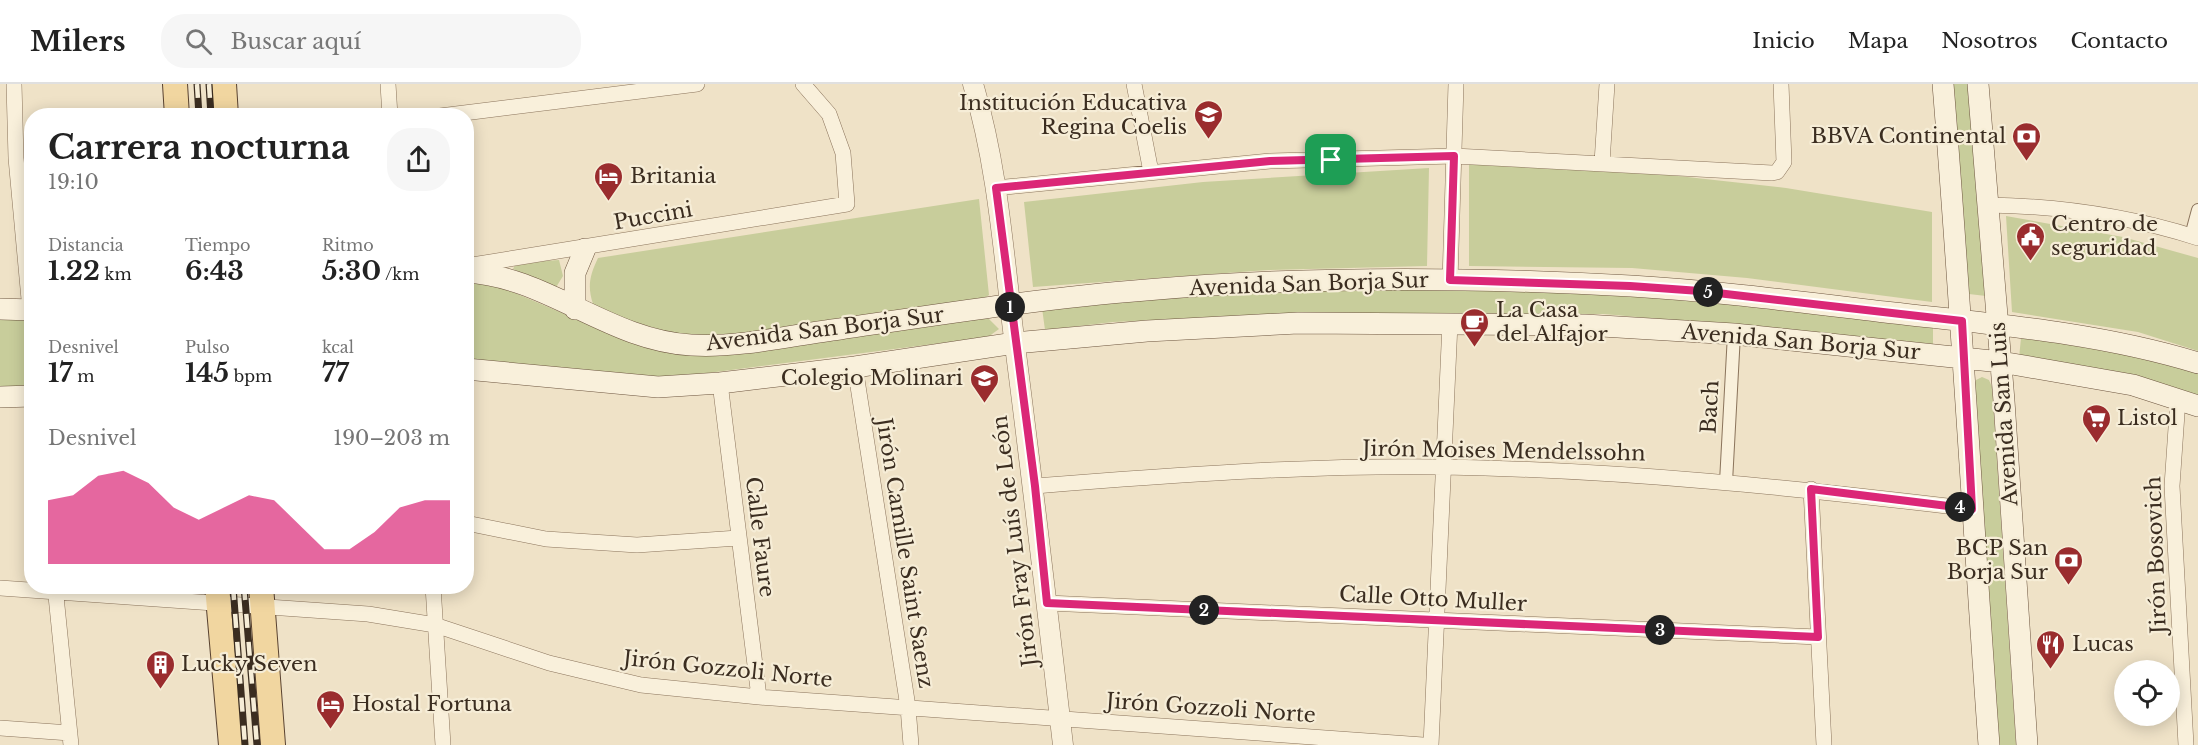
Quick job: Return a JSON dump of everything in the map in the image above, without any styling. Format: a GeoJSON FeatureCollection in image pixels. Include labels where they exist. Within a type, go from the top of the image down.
{"type":"FeatureCollection","features":[{"type":"Feature","properties":{"kind":"main road"},"geometry":{"type":"LineString","coordinates":[[175,84],[176,108]]}},
{"type":"Feature","properties":{"kind":"main road"},"geometry":{"type":"LineString","coordinates":[[224,84],[226,108]]}},
{"type":"Feature","properties":{"kind":"main road","name":"Avenida San Luis"},"geometry":{"type":"LineString","coordinates":[[1943,84],[1962,321],[1972,509],[1989,745]]}},
{"type":"Feature","properties":{"kind":"main road","name":"Avenida San Luis"},"geometry":{"type":"LineString","coordinates":[[1978,84],[2001,362],[2026,745]]}},
{"type":"Feature","properties":{"kind":"main road"},"geometry":{"type":"LineString","coordinates":[[574,309],[575,273],[585,249]]}},
{"type":"Feature","properties":{"kind":"main road","name":"Avenida San Borja Sur"},"geometry":{"type":"LineString","coordinates":[[474,272],[509,278],[574,309],[660,340],[690,345],[754,341],[1010,304],[1217,285],[1450,280],[1630,286],[1700,291],[1997,325],[2140,347],[2198,363]]}},
{"type":"Feature","properties":{"kind":"main road"},"geometry":{"type":"LineString","coordinates":[[0,309],[24,310]]}},
{"type":"Feature","properties":{"kind":"main road","name":"Avenida San Borja Sur"},"geometry":{"type":"LineString","coordinates":[[474,370],[658,387],[720,383],[855,367],[1015,343],[1147,331],[1286,324],[1585,325],[1734,333],[2001,362],[2133,385],[2198,406]]}},
{"type":"Feature","properties":{"kind":"main road"},"geometry":{"type":"LineString","coordinates":[[0,397],[24,396]]}},
{"type":"Feature","properties":{"kind":"main road"},"geometry":{"type":"LineString","coordinates":[[218,595],[231,745]]}},
{"type":"Feature","properties":{"kind":"main road"},"geometry":{"type":"LineString","coordinates":[[262,596],[273,745]]}},
{"type":"Feature","properties":{"kind":"street"},"geometry":{"type":"LineString","coordinates":[[14,84],[16,158],[24,239]]}},
{"type":"Feature","properties":{"kind":"street"},"geometry":{"type":"LineString","coordinates":[[388,84],[390,108]]}},
{"type":"Feature","properties":{"kind":"street"},"geometry":{"type":"LineString","coordinates":[[474,112],[696,84]]}},
{"type":"Feature","properties":{"kind":"street","name":"Puccini"},"geometry":{"type":"LineString","coordinates":[[474,265],[585,249],[847,204],[843,153],[829,114],[803,84]]}},
{"type":"Feature","properties":{"kind":"street","name":"Jirón Fray Luís de León"},"geometry":{"type":"LineString","coordinates":[[973,84],[984,123],[996,188],[1035,486],[1063,745]]}},
{"type":"Feature","properties":{"kind":"street"},"geometry":{"type":"LineString","coordinates":[[1134,84],[1151,172]]}},
{"type":"Feature","properties":{"kind":"street"},"geometry":{"type":"LineString","coordinates":[[1450,280],[1456,84]]}},
{"type":"Feature","properties":{"kind":"street"},"geometry":{"type":"LineString","coordinates":[[1602,163],[1607,84]]}},
{"type":"Feature","properties":{"kind":"street"},"geometry":{"type":"LineString","coordinates":[[996,188],[1270,161],[1454,156],[1772,173],[1781,168],[1785,156],[1780,84]]}},
{"type":"Feature","properties":{"kind":"street"},"geometry":{"type":"LineString","coordinates":[[0,158],[16,158]]}},
{"type":"Feature","properties":{"kind":"street"},"geometry":{"type":"LineString","coordinates":[[1988,205],[2074,210],[2194,237],[2198,210]]}},
{"type":"Feature","properties":{"kind":"street"},"geometry":{"type":"LineString","coordinates":[[1431,745],[1450,323]]}},
{"type":"Feature","properties":{"kind":"street","name":"Bach"},"geometry":{"type":"LineString","coordinates":[[1726,482],[1734,333]]}},
{"type":"Feature","properties":{"kind":"street","name":"Jirón Camille Saint Saenz"},"geometry":{"type":"LineString","coordinates":[[855,367],[908,707],[911,745]]}},
{"type":"Feature","properties":{"kind":"street","name":"Calle Faure"},"geometry":{"type":"LineString","coordinates":[[720,383],[759,697]]}},
{"type":"Feature","properties":{"kind":"street","name":"Jirón Bosovich"},"geometry":{"type":"LineString","coordinates":[[2178,399],[2172,486],[2186,745]]}},
{"type":"Feature","properties":{"kind":"street","name":"Jirón Moises Mendelssohn"},"geometry":{"type":"LineString","coordinates":[[1035,486],[1213,472],[1445,467],[1629,474],[1811,489],[1972,509]]}},
{"type":"Feature","properties":{"kind":"street"},"geometry":{"type":"LineString","coordinates":[[1811,489],[1824,745]]}},
{"type":"Feature","properties":{"kind":"street"},"geometry":{"type":"LineString","coordinates":[[474,525],[546,539],[637,545],[738,538]]}},
{"type":"Feature","properties":{"kind":"street","name":"Jirón Gozzoli Norte"},"geometry":{"type":"LineString","coordinates":[[0,588],[24,589]]}},
{"type":"Feature","properties":{"kind":"street"},"geometry":{"type":"LineString","coordinates":[[0,728],[71,739],[55,594]]}},
{"type":"Feature","properties":{"kind":"street","name":"Jirón Gozzoli Norte"},"geometry":{"type":"LineString","coordinates":[[185,594],[262,596],[435,625],[549,663],[641,685],[759,697],[1423,745]]}},
{"type":"Feature","properties":{"kind":"street"},"geometry":{"type":"LineString","coordinates":[[433,594],[443,745]]}},
{"type":"Feature","properties":{"kind":"street","name":"Calle Otto Muller"},"geometry":{"type":"LineString","coordinates":[[1047,603],[1818,637]]}},
{"type":"Feature","properties":{"kind":"green space"},"geometry":{"type":"Polygon","coordinates":[[[1950,84],[1969,84],[1986,296],[1969,294],[1950,84]]]}},
{"type":"Feature","properties":{"kind":"green space"},"geometry":{"type":"Polygon","coordinates":[[[1469,163],[1660,174],[1786,188],[1932,212],[1932,302],[1747,278],[1632,268],[1469,266],[1469,163]]]}},
{"type":"Feature","properties":{"kind":"green space"},"geometry":{"type":"Polygon","coordinates":[[[1429,168],[1427,266],[1268,270],[1033,287],[1024,202],[1203,182],[1429,168]]]}},
{"type":"Feature","properties":{"kind":"green space"},"geometry":{"type":"Polygon","coordinates":[[[979,199],[989,295],[983,299],[730,338],[688,338],[608,314],[593,304],[591,298],[590,281],[598,258],[979,199]]]}},
{"type":"Feature","properties":{"kind":"green space"},"geometry":{"type":"Polygon","coordinates":[[[2006,216],[2123,237],[2198,258],[2198,351],[2138,332],[2012,312],[2006,216]]]}},
{"type":"Feature","properties":{"kind":"green space"},"geometry":{"type":"Polygon","coordinates":[[[559,260],[563,276],[555,289],[513,269],[516,263],[559,260]]]}},
{"type":"Feature","properties":{"kind":"green space"},"geometry":{"type":"Polygon","coordinates":[[[474,282],[496,285],[593,326],[675,353],[987,317],[999,329],[988,337],[669,378],[474,360],[474,282]]]}},
{"type":"Feature","properties":{"kind":"green space"},"geometry":{"type":"Polygon","coordinates":[[[1438,286],[1622,292],[1933,326],[1933,344],[1604,314],[1321,313],[1113,322],[1045,330],[1042,308],[1142,298],[1438,286]]]}},
{"type":"Feature","properties":{"kind":"green space"},"geometry":{"type":"Polygon","coordinates":[[[0,320],[24,320],[24,389],[0,391],[0,320]]]}},
{"type":"Feature","properties":{"kind":"green space"},"geometry":{"type":"Polygon","coordinates":[[[2021,338],[2135,352],[2198,374],[2198,396],[2019,358],[2021,338]]]}},
{"type":"Feature","properties":{"kind":"green space"},"geometry":{"type":"Polygon","coordinates":[[[1982,377],[1989,380],[1992,387],[2016,745],[1998,745],[1974,387],[1976,380],[1982,377]]]}},
{"type":"Feature","properties":{"kind":"railway"},"geometry":{"type":"LineString","coordinates":[[197,84],[198,108]]}},
{"type":"Feature","properties":{"kind":"railway"},"geometry":{"type":"LineString","coordinates":[[209,84],[210,108]]}},
{"type":"Feature","properties":{"kind":"railway"},"geometry":{"type":"LineString","coordinates":[[234,594],[245,745]]}},
{"type":"Feature","properties":{"kind":"railway"},"geometry":{"type":"LineString","coordinates":[[245,594],[257,745]]}},
{"type":"Feature","properties":{"kind":"place","name":"Institución Educativa Regina Coelis"},"geometry":{"type":"Point","coordinates":[1208,140]}},
{"type":"Feature","properties":{"kind":"place","name":"BBVA Continental"},"geometry":{"type":"Point","coordinates":[2027,162]}},
{"type":"Feature","properties":{"kind":"place","name":"Britania"},"geometry":{"type":"Point","coordinates":[609,202]}},
{"type":"Feature","properties":{"kind":"place","name":"Centro de seguridad"},"geometry":{"type":"Point","coordinates":[2030,262]}},
{"type":"Feature","properties":{"kind":"place","name":"La Casa del Alfajor"},"geometry":{"type":"Point","coordinates":[1475,348]}},
{"type":"Feature","properties":{"kind":"place","name":"Colegio Molinari"},"geometry":{"type":"Point","coordinates":[984,404]}},
{"type":"Feature","properties":{"kind":"place","name":"Listol"},"geometry":{"type":"Point","coordinates":[2096,444]}},
{"type":"Feature","properties":{"kind":"place","name":"BCP San Borja Sur"},"geometry":{"type":"Point","coordinates":[2069,586]}},
{"type":"Feature","properties":{"kind":"place","name":"Lucas"},"geometry":{"type":"Point","coordinates":[2051,670]}},
{"type":"Feature","properties":{"kind":"place","name":"Lucky Seven"},"geometry":{"type":"Point","coordinates":[160,690]}},
{"type":"Feature","properties":{"kind":"place","name":"Hostal Fortuna"},"geometry":{"type":"Point","coordinates":[331,730]}},
{"type":"Feature","properties":{"kind":"route"},"geometry":{"type":"LineString","coordinates":[[1454,156],[1450,280],[1630,286],[1700,291],[1962,321],[1972,509],[1811,489],[1818,637],[1047,603],[1035,486],[996,188],[1270,161],[1331,160],[1454,156]]}}]}
